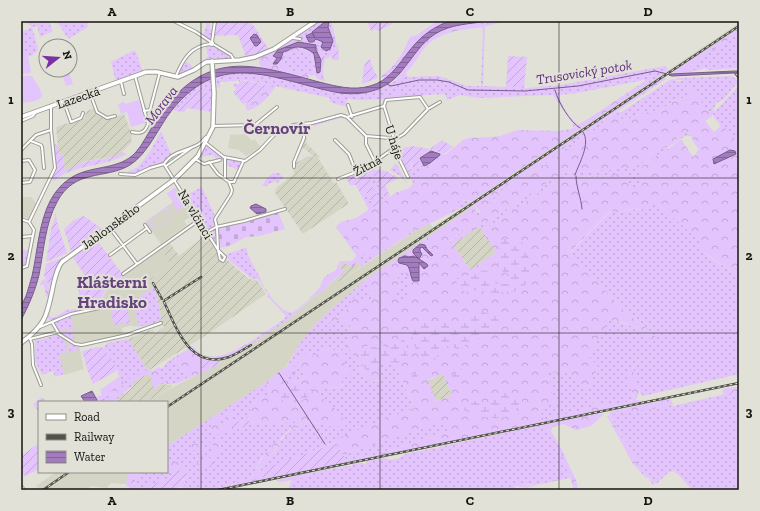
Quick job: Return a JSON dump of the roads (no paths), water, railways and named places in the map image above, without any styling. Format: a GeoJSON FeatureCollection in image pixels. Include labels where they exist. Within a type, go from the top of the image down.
{"type":"FeatureCollection","features":[{"type":"Feature","properties":{"kind":"street"},"geometry":{"type":"LineString","coordinates":[[174,21],[196,32],[231,55],[234,60]]}},
{"type":"Feature","properties":{"kind":"street"},"geometry":{"type":"LineString","coordinates":[[211,43],[215,21]]}},
{"type":"Feature","properties":{"kind":"street"},"geometry":{"type":"LineString","coordinates":[[176,77],[196,70],[204,63],[212,61],[244,60],[267,53],[316,21]]}},
{"type":"Feature","properties":{"kind":"street"},"geometry":{"type":"LineString","coordinates":[[292,38],[300,39]]}},
{"type":"Feature","properties":{"kind":"street"},"geometry":{"type":"LineString","coordinates":[[176,77],[186,58],[196,47],[211,43]]}},
{"type":"Feature","properties":{"kind":"street","name":"Jablonského"},"geometry":{"type":"LineString","coordinates":[[21,343],[29,339],[45,319],[60,264],[66,258],[175,179],[195,159],[213,126],[214,81],[212,61]]}},
{"type":"Feature","properties":{"kind":"street","name":"Lazecká"},"geometry":{"type":"LineString","coordinates":[[21,117],[147,72],[160,72],[176,77]]}},
{"type":"Feature","properties":{"kind":"street"},"geometry":{"type":"LineString","coordinates":[[144,111],[150,110],[160,72]]}},
{"type":"Feature","properties":{"kind":"street"},"geometry":{"type":"LineString","coordinates":[[132,132],[141,133],[148,124],[135,76]]}},
{"type":"Feature","properties":{"kind":"street"},"geometry":{"type":"LineString","coordinates":[[121,82],[124,94]]}},
{"type":"Feature","properties":{"kind":"street"},"geometry":{"type":"LineString","coordinates":[[90,93],[97,112],[107,118],[115,116]]}},
{"type":"Feature","properties":{"kind":"street"},"geometry":{"type":"LineString","coordinates":[[218,250],[214,220],[232,193],[231,183],[243,162],[260,150],[274,135],[293,126],[341,115],[352,117],[384,106],[386,100],[418,97],[421,98],[428,109]]}},
{"type":"Feature","properties":{"kind":"street"},"geometry":{"type":"LineString","coordinates":[[64,102],[71,122],[81,118],[83,113]]}},
{"type":"Feature","properties":{"kind":"street"},"geometry":{"type":"LineString","coordinates":[[347,117],[366,136],[393,138],[404,134],[428,109],[440,102]]}},
{"type":"Feature","properties":{"kind":"street"},"geometry":{"type":"LineString","coordinates":[[348,105],[354,119],[352,123]]}},
{"type":"Feature","properties":{"kind":"street","name":"U háje"},"geometry":{"type":"LineString","coordinates":[[384,106],[393,138],[394,148],[408,177]]}},
{"type":"Feature","properties":{"kind":"street"},"geometry":{"type":"LineString","coordinates":[[255,125],[277,107]]}},
{"type":"Feature","properties":{"kind":"street"},"geometry":{"type":"LineString","coordinates":[[29,222],[55,168],[51,130],[51,108]]}},
{"type":"Feature","properties":{"kind":"street","name":"Lazecká"},"geometry":{"type":"LineString","coordinates":[[21,121],[33,116],[35,112]]}},
{"type":"Feature","properties":{"kind":"street"},"geometry":{"type":"LineString","coordinates":[[294,167],[294,162],[304,138],[305,124]]}},
{"type":"Feature","properties":{"kind":"street"},"geometry":{"type":"LineString","coordinates":[[213,126],[255,125],[274,135]]}},
{"type":"Feature","properties":{"kind":"street"},"geometry":{"type":"LineString","coordinates":[[21,150],[38,134],[51,130]]}},
{"type":"Feature","properties":{"kind":"street"},"geometry":{"type":"LineString","coordinates":[[366,136],[366,144],[375,162]]}},
{"type":"Feature","properties":{"kind":"street"},"geometry":{"type":"LineString","coordinates":[[335,140],[351,157],[356,172]]}},
{"type":"Feature","properties":{"kind":"street"},"geometry":{"type":"LineString","coordinates":[[31,141],[42,147],[44,168]]}},
{"type":"Feature","properties":{"kind":"street"},"geometry":{"type":"LineString","coordinates":[[120,174],[135,175],[150,168],[165,165],[192,147],[204,142],[224,157],[243,162]]}},
{"type":"Feature","properties":{"kind":"street","name":"Žitná"},"geometry":{"type":"LineString","coordinates":[[338,179],[375,162],[394,148]]}},
{"type":"Feature","properties":{"kind":"street"},"geometry":{"type":"LineString","coordinates":[[224,157],[226,160],[225,178]]}},
{"type":"Feature","properties":{"kind":"street"},"geometry":{"type":"LineString","coordinates":[[195,159],[203,163],[220,160]]}},
{"type":"Feature","properties":{"kind":"street"},"geometry":{"type":"LineString","coordinates":[[21,161],[29,160],[35,171],[30,182],[21,183]]}},
{"type":"Feature","properties":{"kind":"street"},"geometry":{"type":"LineString","coordinates":[[209,162],[218,174],[231,183]]}},
{"type":"Feature","properties":{"kind":"street","name":"Na vlčinci"},"geometry":{"type":"LineString","coordinates":[[165,165],[218,250],[225,258],[222,261]]}},
{"type":"Feature","properties":{"kind":"street"},"geometry":{"type":"LineString","coordinates":[[207,232],[216,226],[244,221],[285,209]]}},
{"type":"Feature","properties":{"kind":"street"},"geometry":{"type":"LineString","coordinates":[[21,219],[29,222],[33,228],[33,236],[27,266],[21,268]]}},
{"type":"Feature","properties":{"kind":"street"},"geometry":{"type":"LineString","coordinates":[[123,274],[199,220]]}},
{"type":"Feature","properties":{"kind":"street"},"geometry":{"type":"LineString","coordinates":[[145,225],[150,232]]}},
{"type":"Feature","properties":{"kind":"street"},"geometry":{"type":"LineString","coordinates":[[109,227],[137,264]]}},
{"type":"Feature","properties":{"kind":"street"},"geometry":{"type":"LineString","coordinates":[[110,255],[147,228]]}},
{"type":"Feature","properties":{"kind":"street"},"geometry":{"type":"LineString","coordinates":[[21,237],[33,236]]}},
{"type":"Feature","properties":{"kind":"street","name":"Na vlčinci"},"geometry":{"type":"LineString","coordinates":[[218,250],[222,261]]}},
{"type":"Feature","properties":{"kind":"street"},"geometry":{"type":"LineString","coordinates":[[40,327],[71,314],[114,305]]}},
{"type":"Feature","properties":{"kind":"street"},"geometry":{"type":"LineString","coordinates":[[45,319],[48,323]]}},
{"type":"Feature","properties":{"kind":"street"},"geometry":{"type":"LineString","coordinates":[[52,322],[59,334],[78,345],[94,344],[127,335],[161,323]]}},
{"type":"Feature","properties":{"kind":"street"},"geometry":{"type":"LineString","coordinates":[[41,385],[32,363],[32,344],[29,339],[58,332]]}},
{"type":"Feature","properties":{"kind":"water"},"geometry":{"type":"Polygon","coordinates":[[[326,21],[329,21],[328,27],[333,41],[330,49],[326,51],[321,47],[323,42],[316,39],[313,42],[309,42],[306,36],[312,33],[315,38],[312,32],[326,21]]]}},
{"type":"Feature","properties":{"kind":"water"},"geometry":{"type":"Polygon","coordinates":[[[451,21],[488,21],[454,26],[435,34],[422,46],[398,76],[391,82],[376,90],[350,94],[340,93],[272,76],[251,73],[230,74],[211,79],[191,91],[172,110],[148,147],[130,165],[120,170],[81,179],[64,191],[53,210],[50,219],[45,237],[39,275],[32,298],[21,320],[22,304],[32,276],[43,220],[47,207],[54,195],[62,184],[74,176],[90,170],[115,165],[130,158],[139,149],[168,104],[185,86],[195,79],[217,69],[239,66],[274,70],[325,84],[344,87],[357,88],[370,86],[377,84],[388,76],[423,36],[433,29],[451,21]]]}},
{"type":"Feature","properties":{"kind":"water"},"geometry":{"type":"Polygon","coordinates":[[[254,34],[257,35],[261,42],[257,46],[255,46],[250,38],[254,34]]]}},
{"type":"Feature","properties":{"kind":"water"},"geometry":{"type":"Polygon","coordinates":[[[298,42],[316,45],[316,50],[321,60],[320,72],[317,73],[314,54],[301,47],[295,47],[283,52],[281,59],[277,64],[273,64],[277,58],[273,56],[278,50],[298,42]]]}},
{"type":"Feature","properties":{"kind":"water"},"geometry":{"type":"Polygon","coordinates":[[[739,71],[739,73],[735,74],[739,79],[734,73],[669,75],[671,74],[739,71]]]}},
{"type":"Feature","properties":{"kind":"water"},"geometry":{"type":"Polygon","coordinates":[[[730,150],[735,151],[736,154],[714,164],[713,159],[730,150]]]}},
{"type":"Feature","properties":{"kind":"water"},"geometry":{"type":"Polygon","coordinates":[[[431,151],[440,155],[424,166],[420,158],[431,151]]]}},
{"type":"Feature","properties":{"kind":"water"},"geometry":{"type":"Polygon","coordinates":[[[256,204],[266,209],[266,212],[257,214],[250,208],[256,204]]]}},
{"type":"Feature","properties":{"kind":"water"},"geometry":{"type":"Polygon","coordinates":[[[420,244],[425,245],[433,255],[431,256],[422,247],[420,248],[420,251],[422,254],[419,259],[413,253],[413,250],[420,244]]]}},
{"type":"Feature","properties":{"kind":"water"},"geometry":{"type":"Polygon","coordinates":[[[405,256],[414,256],[428,266],[424,269],[419,263],[419,281],[413,281],[407,265],[399,263],[398,261],[399,258],[405,256]]]}},
{"type":"Feature","properties":{"kind":"water"},"geometry":{"type":"Polygon","coordinates":[[[92,391],[97,400],[84,401],[81,396],[92,391]]]}},
{"type":"Feature","properties":{"kind":"waterway","name":"Trusovický potok"},"geometry":{"type":"LineString","coordinates":[[387,84],[391,86],[419,80],[437,80],[449,82],[468,90],[525,91],[578,86],[655,71],[671,75]]}},
{"type":"Feature","properties":{"kind":"waterway"},"geometry":{"type":"LineString","coordinates":[[555,90],[565,111],[572,121],[580,128]]}},
{"type":"Feature","properties":{"kind":"waterway"},"geometry":{"type":"LineString","coordinates":[[575,175],[585,148],[586,142],[583,132]]}},
{"type":"Feature","properties":{"kind":"waterway"},"geometry":{"type":"LineString","coordinates":[[576,176],[582,209]]}},
{"type":"Feature","properties":{"kind":"waterway"},"geometry":{"type":"LineString","coordinates":[[279,373],[325,444]]}},
{"type":"Feature","properties":{"kind":"railway"},"geometry":{"type":"LineString","coordinates":[[168,406],[739,26]]}},
{"type":"Feature","properties":{"kind":"railway"},"geometry":{"type":"LineString","coordinates":[[165,300],[201,277]]}},
{"type":"Feature","properties":{"kind":"railway"},"geometry":{"type":"LineString","coordinates":[[153,283],[162,299]]}},
{"type":"Feature","properties":{"kind":"railway"},"geometry":{"type":"LineString","coordinates":[[164,302],[180,335],[195,352],[204,358],[216,359],[229,357],[251,345]]}},
{"type":"Feature","properties":{"kind":"railway"},"geometry":{"type":"LineString","coordinates":[[218,490],[739,383]]}},
{"type":"Feature","properties":{"kind":"railway"},"geometry":{"type":"LineString","coordinates":[[43,490],[68,473]]}},
{"type":"Feature","properties":{"kind":"district","name":"Černovír"},"geometry":{"type":"Point","coordinates":[277,128]}},
{"type":"Feature","properties":{"kind":"district","name":"Klášterní Hradisko"},"geometry":{"type":"Point","coordinates":[112,292]}},
{"type":"Feature","properties":{"kind":"water label","name":"Morava"},"geometry":{"type":"Point","coordinates":[161,105]}}]}
